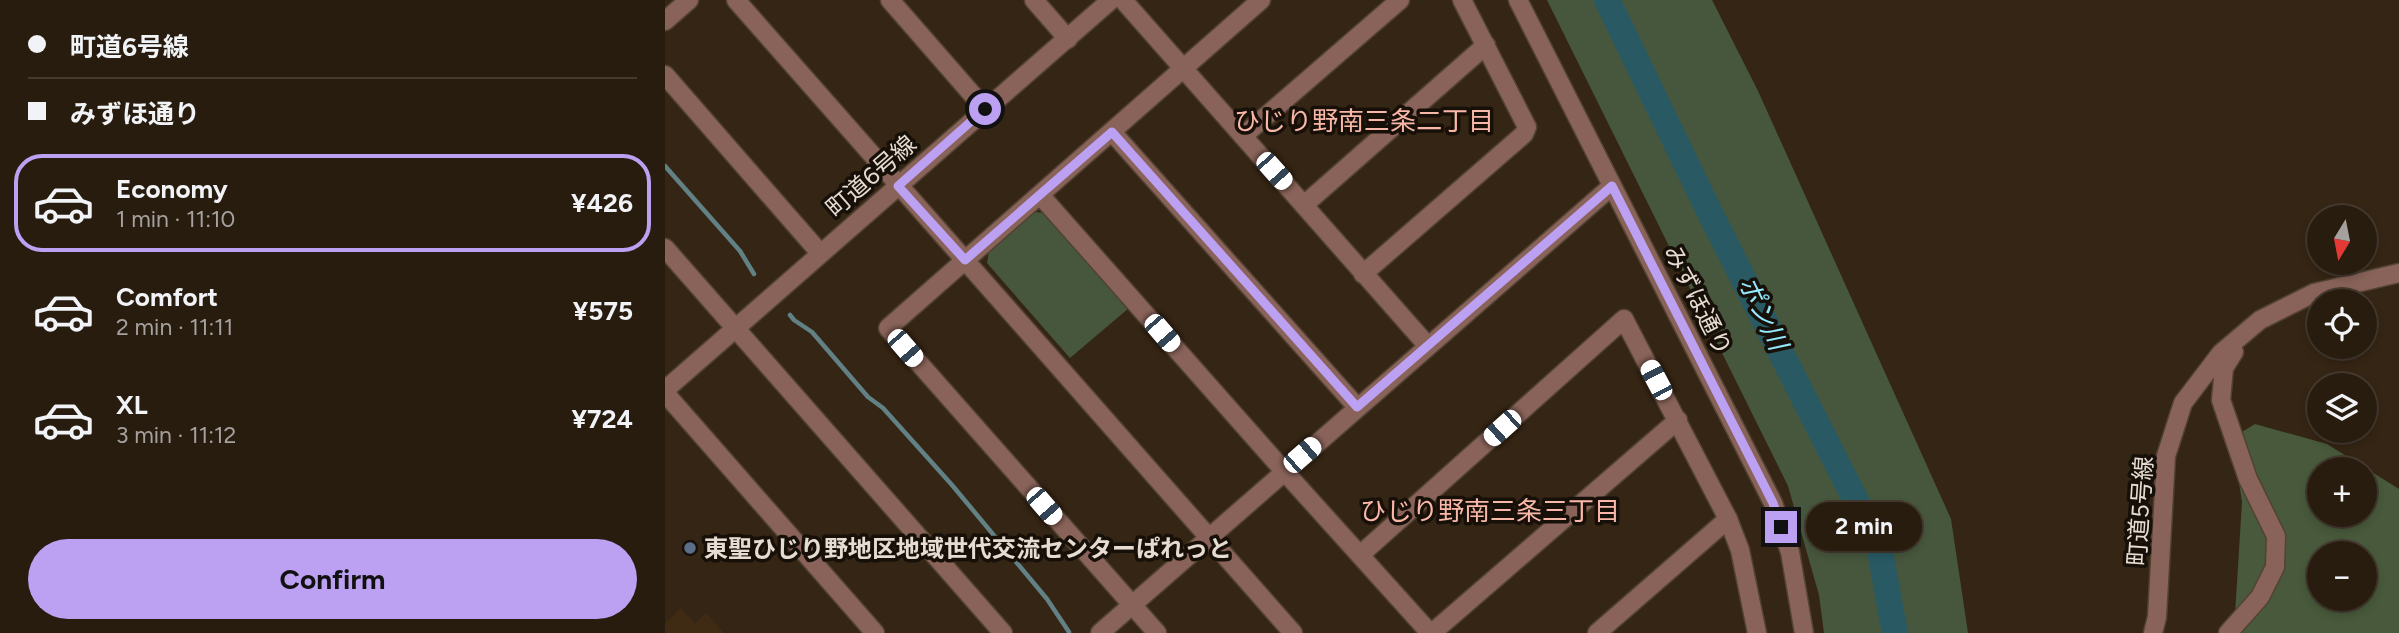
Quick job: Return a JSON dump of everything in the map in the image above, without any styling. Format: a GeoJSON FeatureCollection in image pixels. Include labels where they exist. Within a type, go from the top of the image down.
{"type":"FeatureCollection","features":[{"type":"Feature","properties":{"kind":"street"},"geometry":{"type":"LineString","coordinates":[[665,21],[689,0]]}},
{"type":"Feature","properties":{"kind":"street"},"geometry":{"type":"LineString","coordinates":[[736,0],[1293,633]]}},
{"type":"Feature","properties":{"kind":"street"},"geometry":{"type":"LineString","coordinates":[[890,0],[985,109]]}},
{"type":"Feature","properties":{"kind":"street"},"geometry":{"type":"LineString","coordinates":[[1034,0],[1068,39]]}},
{"type":"Feature","properties":{"kind":"street","name":"町道6号線"},"geometry":{"type":"LineString","coordinates":[[665,392],[1111,0]]}},
{"type":"Feature","properties":{"kind":"street"},"geometry":{"type":"LineString","coordinates":[[1122,0],[1427,345]]}},
{"type":"Feature","properties":{"kind":"street"},"geometry":{"type":"LineString","coordinates":[[1157,633],[888,328],[1261,0]]}},
{"type":"Feature","properties":{"kind":"street"},"geometry":{"type":"LineString","coordinates":[[1243,136],[1400,0]]}},
{"type":"Feature","properties":{"kind":"street"},"geometry":{"type":"LineString","coordinates":[[1363,274],[1524,134],[1527,127],[1462,0]]}},
{"type":"Feature","properties":{"kind":"street","name":"みずほ通り"},"geometry":{"type":"LineString","coordinates":[[1518,0],[1773,503],[1790,552],[1804,633]]}},
{"type":"Feature","properties":{"kind":"street"},"geometry":{"type":"LineString","coordinates":[[1304,205],[1486,45]]}},
{"type":"Feature","properties":{"kind":"street"},"geometry":{"type":"LineString","coordinates":[[665,75],[820,253]]}},
{"type":"Feature","properties":{"kind":"street"},"geometry":{"type":"LineString","coordinates":[[1112,132],[1357,407]]}},
{"type":"Feature","properties":{"kind":"street"},"geometry":{"type":"LineString","coordinates":[[1100,633],[1612,186]]}},
{"type":"Feature","properties":{"kind":"street"},"geometry":{"type":"LineString","coordinates":[[1041,196],[1431,633],[1678,420]]}},
{"type":"Feature","properties":{"kind":"street"},"geometry":{"type":"LineString","coordinates":[[665,248],[1003,633]]}},
{"type":"Feature","properties":{"kind":"street","name":"町道5号線"},"geometry":{"type":"LineString","coordinates":[[2153,633],[2157,617],[2166,456],[2183,403],[2221,353],[2260,320],[2314,293],[2399,273]]}},
{"type":"Feature","properties":{"kind":"street"},"geometry":{"type":"LineString","coordinates":[[1360,555],[1624,319],[1728,519],[1740,550],[1756,627],[1741,633]]}},
{"type":"Feature","properties":{"kind":"street"},"geometry":{"type":"LineString","coordinates":[[2228,633],[2260,597],[2275,567],[2276,536],[2248,479],[2221,400],[2224,368],[2247,331]]}},
{"type":"Feature","properties":{"kind":"street"},"geometry":{"type":"LineString","coordinates":[[665,392],[875,633]]}},
{"type":"Feature","properties":{"kind":"street"},"geometry":{"type":"LineString","coordinates":[[1597,633],[1728,519]]}},
{"type":"Feature","properties":{"kind":"shaded area"},"geometry":{"type":"Polygon","coordinates":[[[681,608],[695,623],[706,613],[724,633],[665,633],[665,623],[681,608]]]}},
{"type":"Feature","properties":{"kind":"green space"},"geometry":{"type":"Polygon","coordinates":[[[1547,0],[1712,0],[1758,91],[1951,519],[1968,633],[1824,633],[1819,595],[1788,486],[1547,0]]]}},
{"type":"Feature","properties":{"kind":"green space"},"geometry":{"type":"Polygon","coordinates":[[[1034,212],[1045,213],[1129,308],[1070,358],[987,263],[989,252],[1034,212]]]}},
{"type":"Feature","properties":{"kind":"green space"},"geometry":{"type":"Polygon","coordinates":[[[2255,424],[2307,438],[2307,443],[2327,444],[2348,457],[2307,457],[2307,527],[2377,527],[2377,475],[2399,489],[2399,633],[2238,633],[2235,615],[2242,502],[2232,438],[2255,424]]]}},
{"type":"Feature","properties":{"kind":"waterway","name":"ポン川"},"geometry":{"type":"LineString","coordinates":[[1607,0],[1711,215],[1879,546],[1895,633]]}},
{"type":"Feature","properties":{"kind":"waterway"},"geometry":{"type":"LineString","coordinates":[[665,166],[740,251],[754,274]]}},
{"type":"Feature","properties":{"kind":"waterway"},"geometry":{"type":"LineString","coordinates":[[790,315],[812,332],[868,397],[883,408],[952,485],[1047,599],[1069,632]]}},
{"type":"Feature","properties":{"kind":"place","name":"東聖ひじり野地区地域世代交流センターぱれっと"},"geometry":{"type":"Point","coordinates":[690,548]}},
{"type":"Feature","properties":{"kind":"district","name":"ひじり野南三条二丁目"},"geometry":{"type":"Point","coordinates":[1364,121]}},
{"type":"Feature","properties":{"kind":"district","name":"ひじり野南三条三丁目"},"geometry":{"type":"Point","coordinates":[1490,511]}},
{"type":"Feature","properties":{"kind":"route"},"geometry":{"type":"LineString","coordinates":[[985,109],[898,186],[965,260],[1112,132],[1357,407],[1612,186],[1773,503],[1781,527]]}}]}
